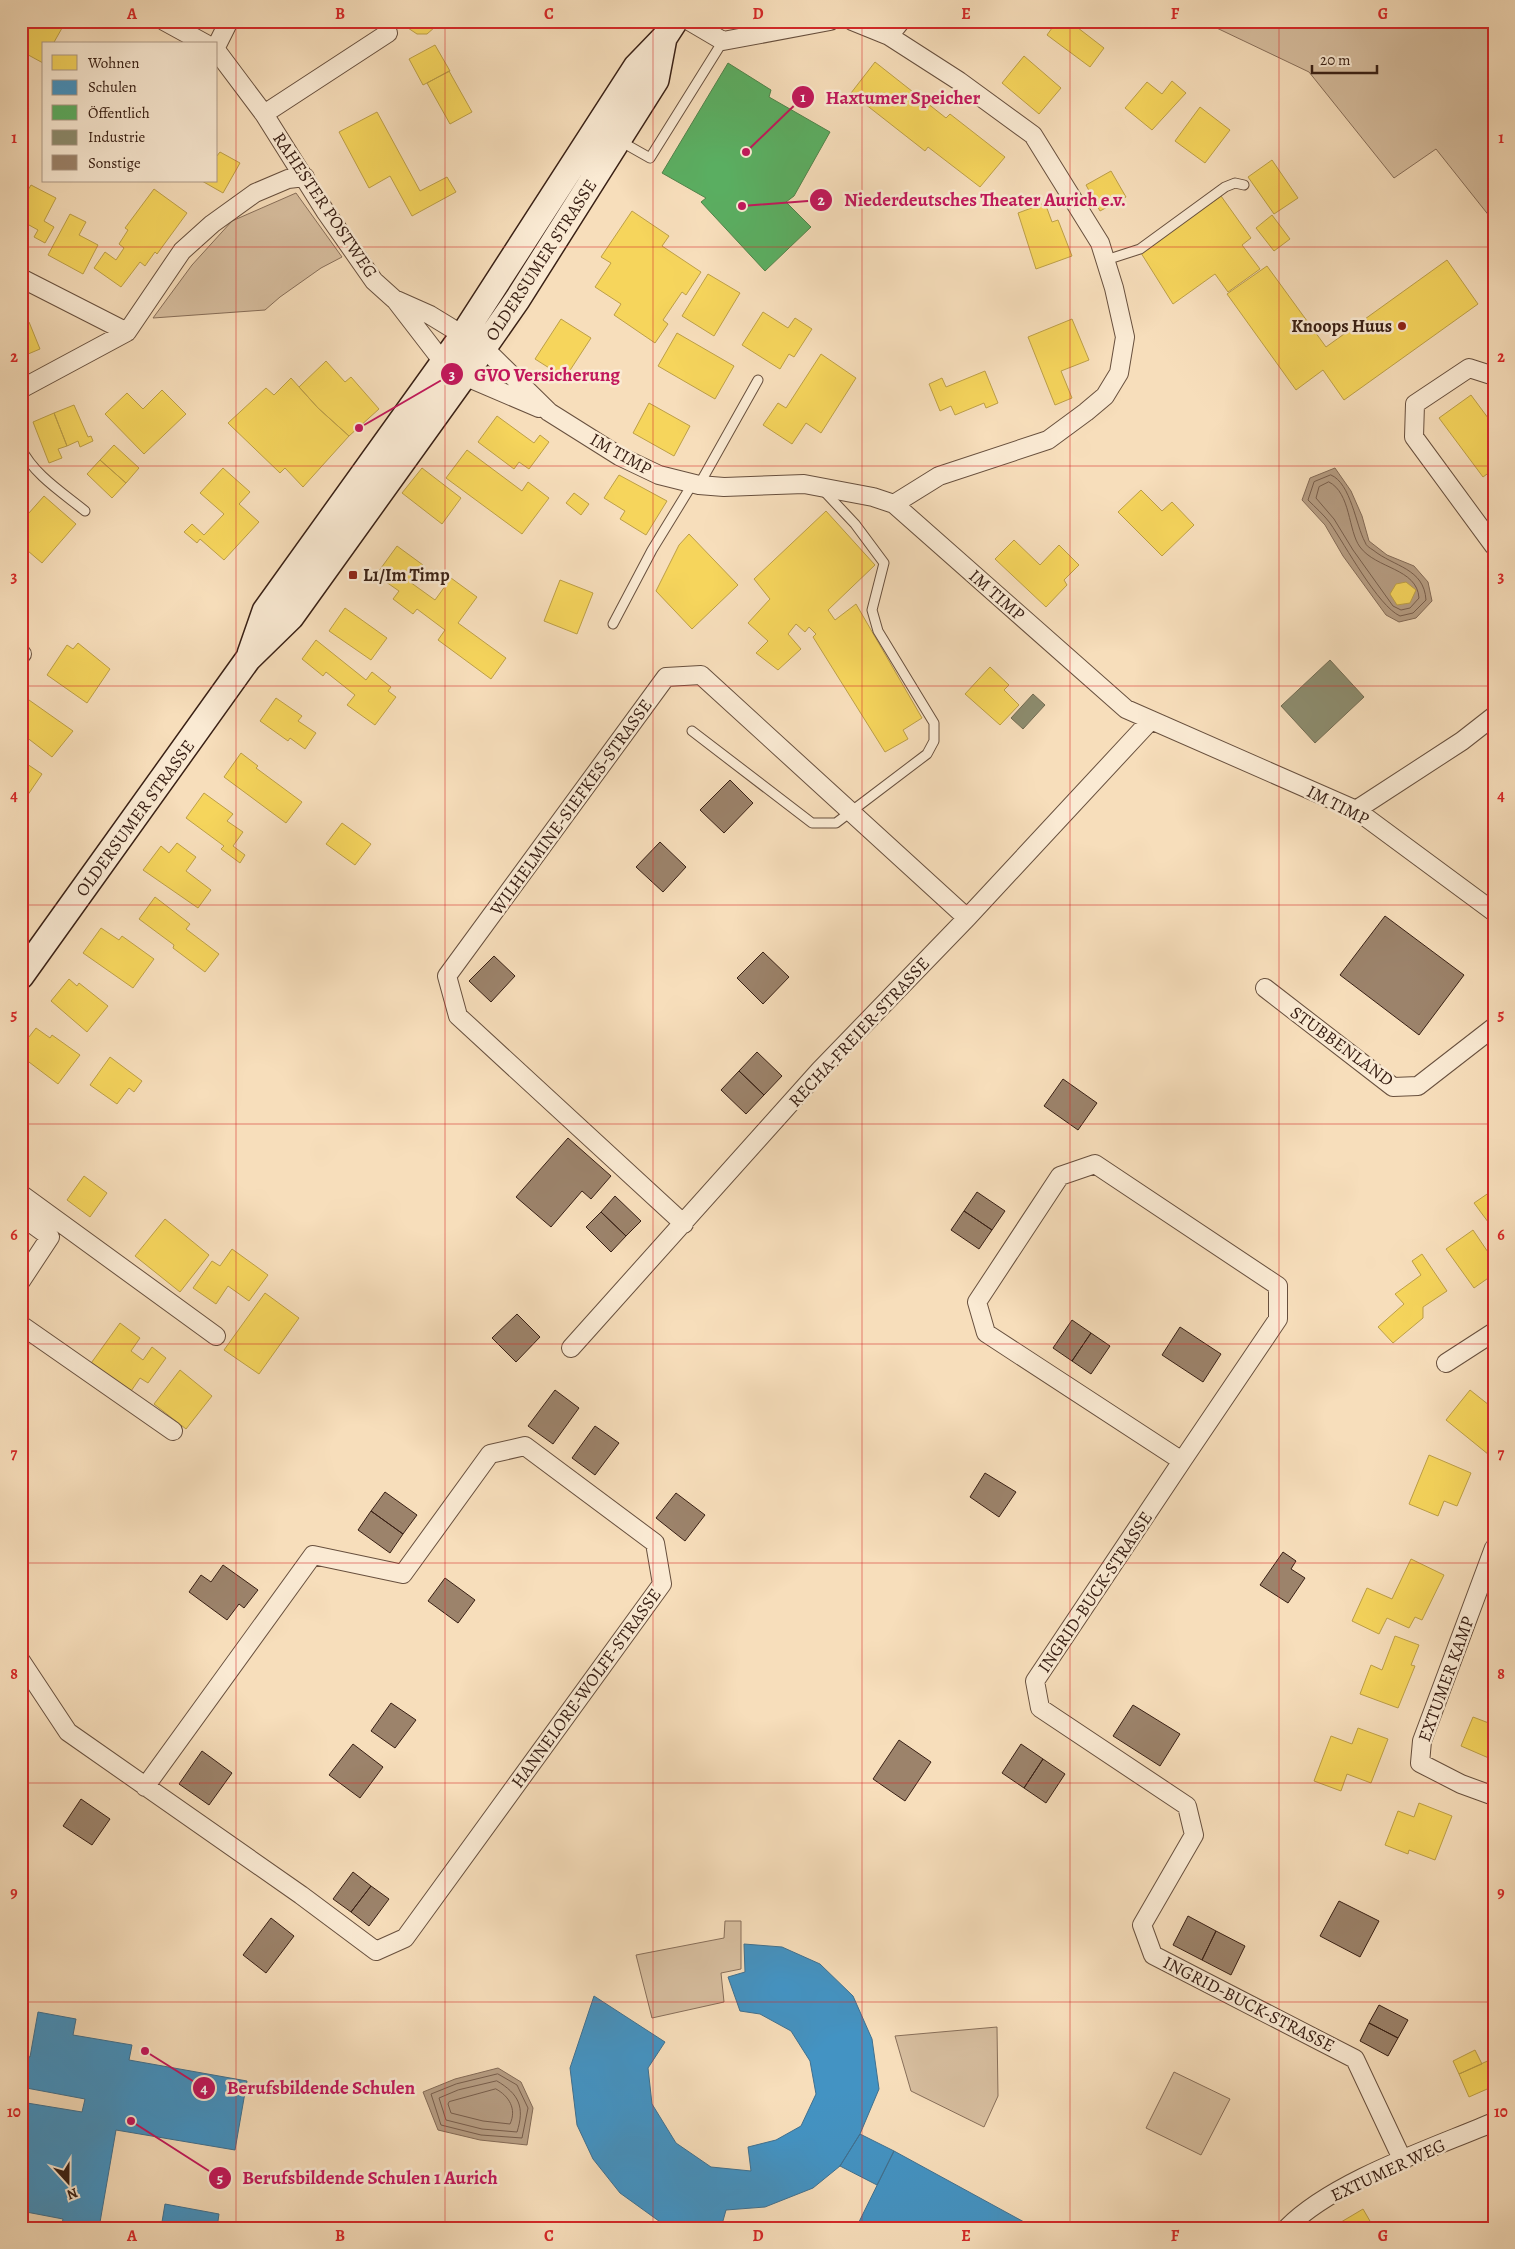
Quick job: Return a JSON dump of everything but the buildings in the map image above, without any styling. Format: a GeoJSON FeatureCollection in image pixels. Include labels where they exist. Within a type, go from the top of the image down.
{"type":"FeatureCollection","features":[{"type":"Feature","properties":{"kind":"main road","name":"OLDERSUMER STRASSE"},"geometry":{"type":"LineString","coordinates":[[248,659],[265,611],[608,133],[656,80],[669,30]]}},
{"type":"Feature","properties":{"kind":"main road","name":"OLDERSUMER STRASSE"},"geometry":{"type":"LineString","coordinates":[[21,976],[248,659],[290,617],[484,348],[608,133]]}},
{"type":"Feature","properties":{"kind":"street"},"geometry":{"type":"LineString","coordinates":[[164,21],[202,42]]}},
{"type":"Feature","properties":{"kind":"street","name":"RAHESTER POSTWEG"},"geometry":{"type":"LineString","coordinates":[[218,44],[229,21]]}},
{"type":"Feature","properties":{"kind":"street"},"geometry":{"type":"LineString","coordinates":[[689,21],[723,41],[830,21]]}},
{"type":"Feature","properties":{"kind":"street"},"geometry":{"type":"LineString","coordinates":[[852,21],[889,36],[959,81],[1033,135],[1100,243],[1106,260],[1124,337],[1119,372],[1105,396],[1048,440],[939,476],[894,504]]}},
{"type":"Feature","properties":{"kind":"street"},"geometry":{"type":"LineString","coordinates":[[889,36],[901,21]]}},
{"type":"Feature","properties":{"kind":"street"},"geometry":{"type":"LineString","coordinates":[[264,114],[388,33]]}},
{"type":"Feature","properties":{"kind":"street","name":"RAHESTER POSTWEG"},"geometry":{"type":"LineString","coordinates":[[218,51],[264,114],[325,211],[374,281],[394,298],[430,315],[484,348]]}},
{"type":"Feature","properties":{"kind":"street"},"geometry":{"type":"LineString","coordinates":[[21,389],[127,332],[182,251],[212,224],[255,194],[288,179],[304,177]]}},
{"type":"Feature","properties":{"kind":"street"},"geometry":{"type":"LineString","coordinates":[[21,278],[127,332]]}},
{"type":"Feature","properties":{"kind":"street"},"geometry":{"type":"LineString","coordinates":[[394,298],[443,362],[464,376],[549,412]]}},
{"type":"Feature","properties":{"kind":"street","name":"IM TIMP"},"geometry":{"type":"LineString","coordinates":[[484,348],[549,412],[619,456],[659,475],[696,484],[724,487],[804,484],[894,504],[1126,709],[1356,810],[1494,912]]}},
{"type":"Feature","properties":{"kind":"street"},"geometry":{"type":"LineString","coordinates":[[1494,376],[1469,368],[1416,404],[1414,437],[1494,546]]}},
{"type":"Feature","properties":{"kind":"street","name":"WILHELMINE-SIEFKES-STRASSE"},"geometry":{"type":"LineString","coordinates":[[684,1224],[458,1016],[448,976],[666,677],[701,675],[967,918]]}},
{"type":"Feature","properties":{"kind":"street"},"geometry":{"type":"LineString","coordinates":[[1356,810],[1462,740],[1494,716]]}},
{"type":"Feature","properties":{"kind":"street","name":"RECHA-FREIER-STRASSE"},"geometry":{"type":"LineString","coordinates":[[571,1348],[820,1070],[967,918],[1151,720]]}},
{"type":"Feature","properties":{"kind":"street","name":"STUBBENLAND"},"geometry":{"type":"LineString","coordinates":[[1265,988],[1393,1087],[1418,1086],[1494,1026]]}},
{"type":"Feature","properties":{"kind":"street","name":"INGRID-BUCK-STRASSE"},"geometry":{"type":"LineString","coordinates":[[1182,1460],[986,1333],[977,1302],[1060,1176],[1095,1164],[1278,1286],[1278,1319],[1034,1681],[1040,1708],[1187,1806],[1194,1835],[1142,1925],[1153,1955],[1355,2059],[1403,2161]]}},
{"type":"Feature","properties":{"kind":"street"},"geometry":{"type":"LineString","coordinates":[[21,1194],[216,1336]]}},
{"type":"Feature","properties":{"kind":"street"},"geometry":{"type":"LineString","coordinates":[[21,1216],[50,1237],[21,1281]]}},
{"type":"Feature","properties":{"kind":"street"},"geometry":{"type":"LineString","coordinates":[[21,1325],[173,1431]]}},
{"type":"Feature","properties":{"kind":"street"},"geometry":{"type":"LineString","coordinates":[[1446,1363],[1494,1332]]}},
{"type":"Feature","properties":{"kind":"street","name":"HANNELORE-WOLFF-STRASSE"},"geometry":{"type":"LineString","coordinates":[[21,1661],[68,1732],[145,1787],[171,1802],[376,1951],[405,1938],[662,1584],[655,1544],[525,1446],[490,1454],[403,1574],[313,1555],[145,1787]]}},
{"type":"Feature","properties":{"kind":"street","name":"EXTUMER KAMP"},"geometry":{"type":"LineString","coordinates":[[1494,1548],[1422,1741],[1420,1763],[1461,1784],[1494,1796]]}},
{"type":"Feature","properties":{"kind":"street","name":"EXTUMER WEG"},"geometry":{"type":"LineString","coordinates":[[1287,2228],[1326,2198],[1356,2181],[1494,2122]]}},
{"type":"Feature","properties":{"kind":"lane"},"geometry":{"type":"LineString","coordinates":[[608,133],[650,158],[723,41]]}},
{"type":"Feature","properties":{"kind":"lane"},"geometry":{"type":"LineString","coordinates":[[1106,260],[1140,249],[1226,187],[1235,183],[1244,185]]}},
{"type":"Feature","properties":{"kind":"lane"},"geometry":{"type":"LineString","coordinates":[[613,624],[656,544],[696,484],[758,380]]}},
{"type":"Feature","properties":{"kind":"lane"},"geometry":{"type":"LineString","coordinates":[[21,448],[26,459],[38,471],[85,511]]}},
{"type":"Feature","properties":{"kind":"lane"},"geometry":{"type":"LineString","coordinates":[[692,731],[812,823],[836,823],[927,754],[934,741],[934,723],[878,631],[872,610],[884,564],[855,524],[821,487]]}},
{"type":"Feature","properties":{"kind":"shaded area"},"geometry":{"type":"Polygon","coordinates":[[[1202,21],[1494,21],[1494,222],[1436,149],[1394,178],[1309,72],[1202,21]]]}},
{"type":"Feature","properties":{"kind":"shaded area"},"geometry":{"type":"Polygon","coordinates":[[[296,193],[342,257],[321,268],[265,310],[153,318],[192,265],[232,221],[296,193]]]}},
{"type":"Feature","properties":{"kind":"shaded area"},"geometry":{"type":"Polygon","coordinates":[[[725,1921],[741,1921],[741,1969],[721,1973],[724,2002],[652,2018],[636,1955],[724,1938],[725,1921]]]}},
{"type":"Feature","properties":{"kind":"shaded area"},"geometry":{"type":"Polygon","coordinates":[[[997,2027],[998,2096],[984,2127],[911,2091],[895,2036],[997,2027]]]}},
{"type":"Feature","properties":{"kind":"shaded area"},"geometry":{"type":"Polygon","coordinates":[[[1174,2072],[1230,2099],[1201,2155],[1146,2128],[1174,2072]]]}},
{"type":"Feature","properties":{"kind":"water"},"geometry":{"type":"Polygon","coordinates":[[[1335,468],[1351,491],[1362,516],[1369,541],[1387,555],[1414,566],[1428,582],[1432,601],[1416,618],[1399,622],[1386,615],[1343,556],[1325,525],[1302,500],[1310,478],[1335,468]]]}},
{"type":"Feature","properties":{"kind":"water"},"geometry":{"type":"Polygon","coordinates":[[[498,2068],[521,2082],[533,2108],[527,2145],[480,2140],[438,2130],[423,2092],[455,2079],[498,2068]]]}},
{"type":"Feature","properties":{"kind":"place","name":"Haxtumer Speicher"},"geometry":{"type":"Point","coordinates":[746,152]}},
{"type":"Feature","properties":{"kind":"place","name":"Niederdeutsches Theater Aurich e.v."},"geometry":{"type":"Point","coordinates":[742,206]}},
{"type":"Feature","properties":{"kind":"place","name":"Knoops Huus"},"geometry":{"type":"Point","coordinates":[1402,326]}},
{"type":"Feature","properties":{"kind":"place","name":"GVO Versicherung"},"geometry":{"type":"Point","coordinates":[359,428]}},
{"type":"Feature","properties":{"kind":"place","name":"L1/Im Timp"},"geometry":{"type":"Point","coordinates":[353,575]}},
{"type":"Feature","properties":{"kind":"place","name":"Berufsbildende Schulen"},"geometry":{"type":"Point","coordinates":[145,2051]}},
{"type":"Feature","properties":{"kind":"place","name":"Berufsbildende Schulen 1 Aurich"},"geometry":{"type":"Point","coordinates":[131,2121]}}]}
